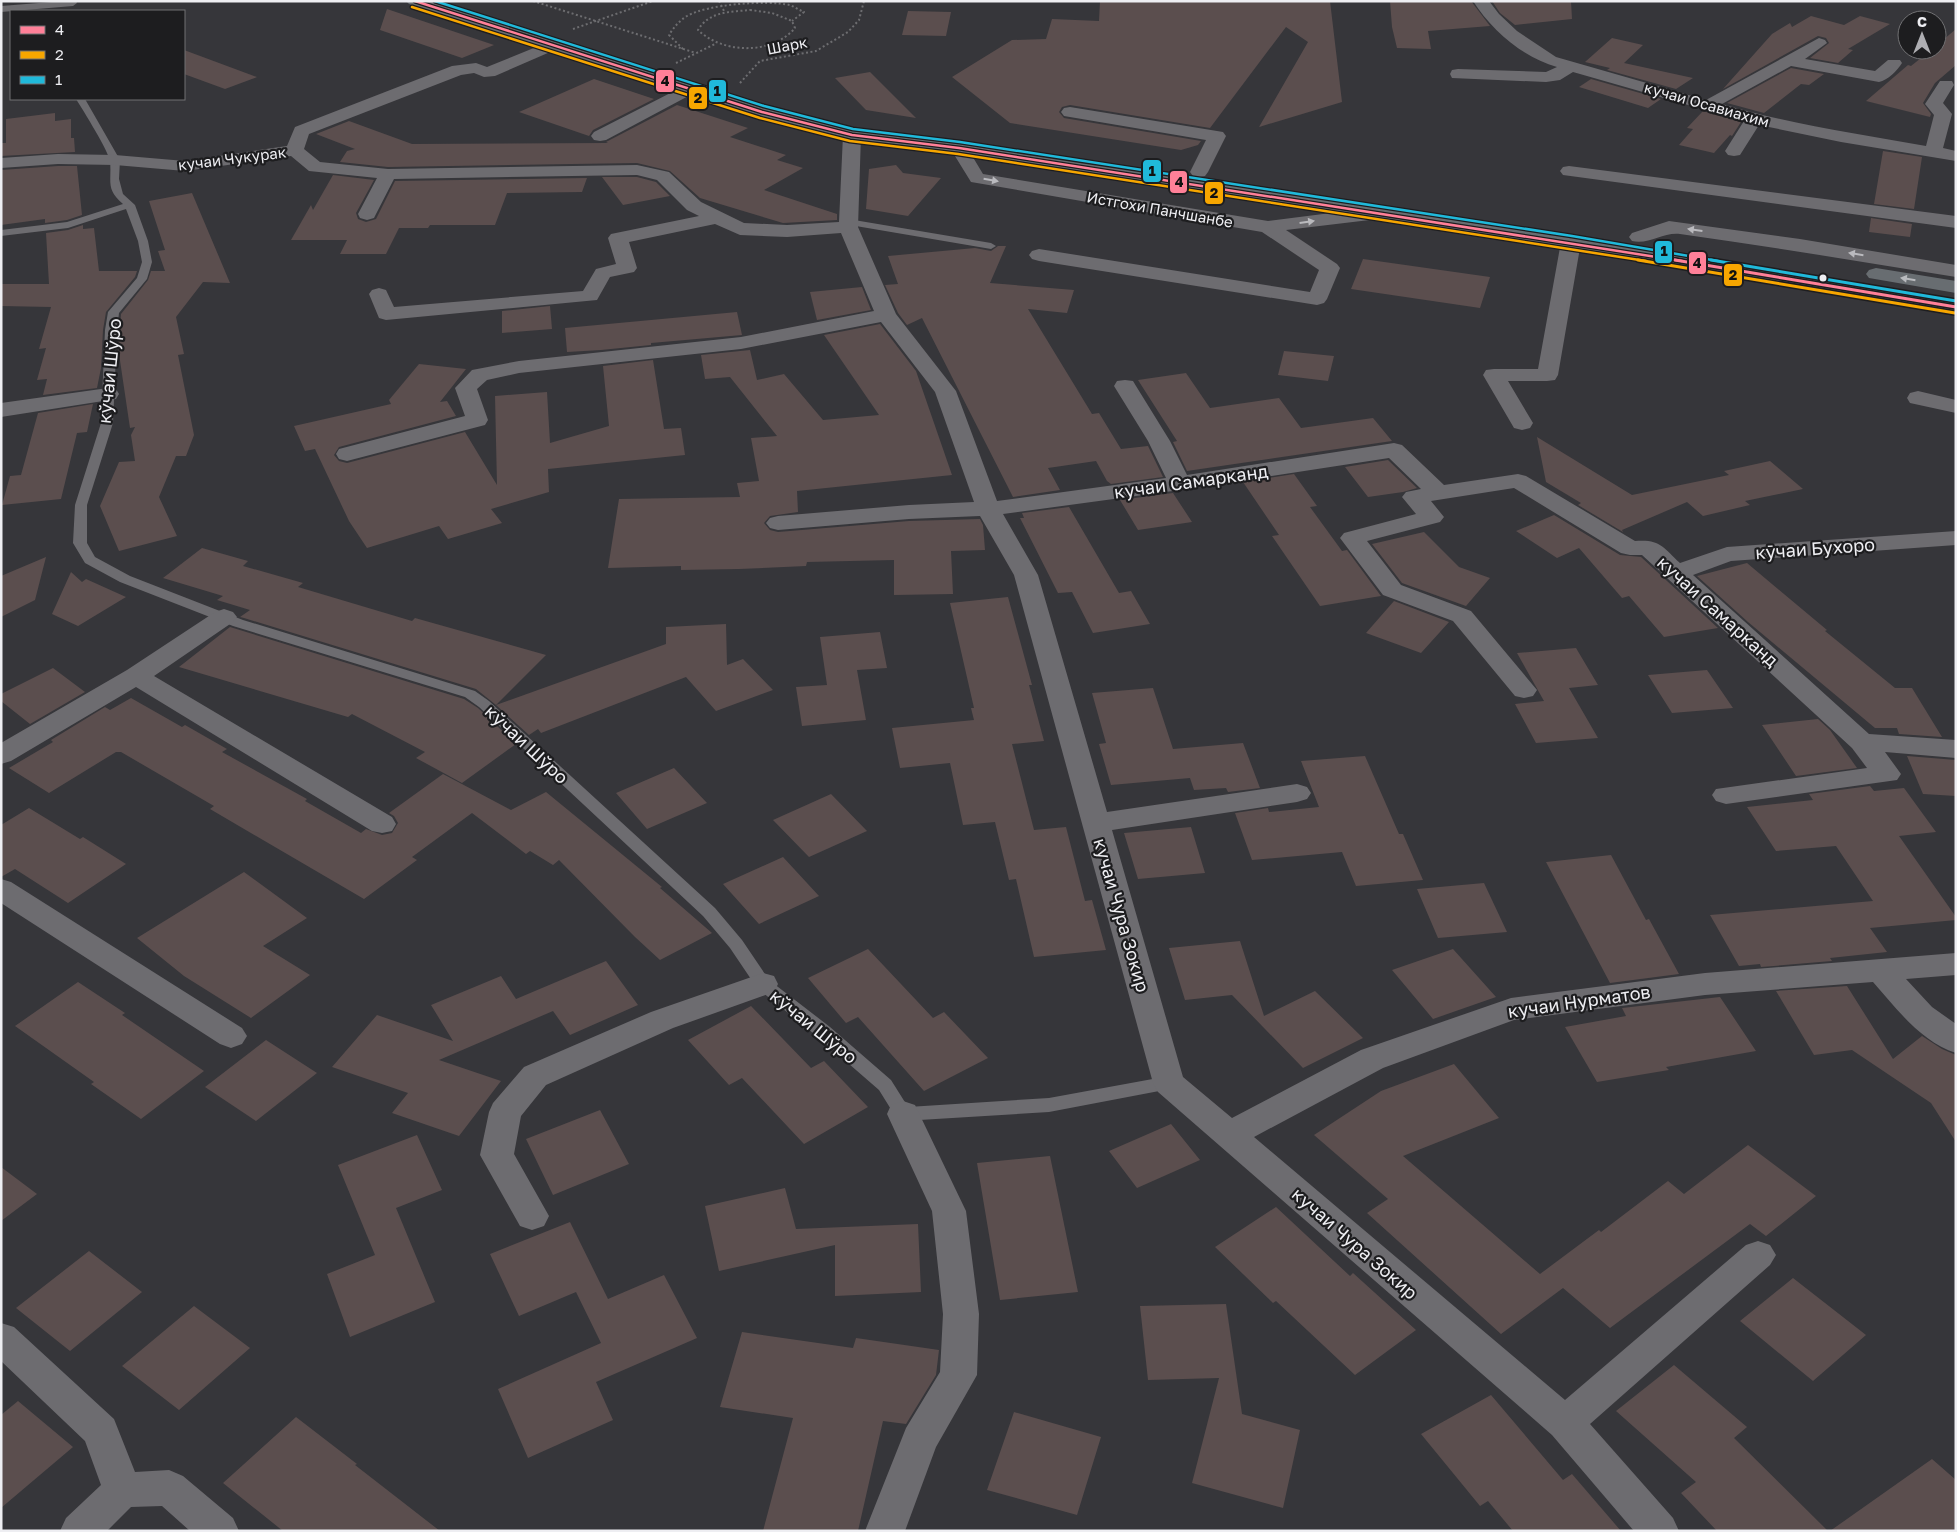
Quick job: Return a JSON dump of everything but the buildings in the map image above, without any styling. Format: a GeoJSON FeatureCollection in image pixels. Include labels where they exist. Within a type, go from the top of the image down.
{"type":"FeatureCollection","features":[{"type":"Feature","properties":{"kind":"main road"},"geometry":{"type":"LineString","coordinates":[[414,1],[664,68],[733,91],[851,121],[1639,237],[1956,287]]}},
{"type":"Feature","properties":{"kind":"main road"},"geometry":{"type":"LineString","coordinates":[[461,1],[482,4],[555,40],[688,89],[762,112],[852,135],[959,148],[1571,242],[1956,307]]}},
{"type":"Feature","properties":{"kind":"street","name":"кучаи Осавиахим"},"geometry":{"type":"LineString","coordinates":[[1481,1],[1486,12],[1533,51],[1550,60],[1754,119],[1956,156]]}},
{"type":"Feature","properties":{"kind":"street","name":"кучаи Чукурак"},"geometry":{"type":"LineString","coordinates":[[1,163],[58,159],[115,160],[185,166],[295,150],[301,131],[458,70],[476,68],[489,72],[555,40]]}},
{"type":"Feature","properties":{"kind":"street"},"geometry":{"type":"LineString","coordinates":[[1707,106],[1742,84],[1791,61],[1819,43]]}},
{"type":"Feature","properties":{"kind":"street"},"geometry":{"type":"LineString","coordinates":[[1791,61],[1879,77],[1894,62]]}},
{"type":"Feature","properties":{"kind":"street"},"geometry":{"type":"LineString","coordinates":[[1458,74],[1546,77],[1554,76],[1571,66]]}},
{"type":"Feature","properties":{"kind":"street"},"geometry":{"type":"LineString","coordinates":[[1933,153],[1944,114],[1934,104],[1946,85]]}},
{"type":"Feature","properties":{"kind":"street"},"geometry":{"type":"LineString","coordinates":[[600,136],[688,89]]}},
{"type":"Feature","properties":{"kind":"street"},"geometry":{"type":"LineString","coordinates":[[1070,112],[1217,136],[1199,172]]}},
{"type":"Feature","properties":{"kind":"street"},"geometry":{"type":"LineString","coordinates":[[1734,151],[1754,119]]}},
{"type":"Feature","properties":{"kind":"street","name":"кучаи Чура Зокир"},"geometry":{"type":"LineString","coordinates":[[852,135],[848,225],[886,315],[945,391],[988,509],[1026,575],[1169,1083],[1565,1423],[1659,1531]]}},
{"type":"Feature","properties":{"kind":"street","name":"Истгохи Панчшанбе"},"geometry":{"type":"LineString","coordinates":[[959,148],[977,178],[1268,227],[1378,213]]}},
{"type":"Feature","properties":{"kind":"street"},"geometry":{"type":"LineString","coordinates":[[295,150],[315,167],[388,174],[637,170],[663,176],[694,206],[740,229],[787,231],[848,225]]}},
{"type":"Feature","properties":{"kind":"street"},"geometry":{"type":"LineString","coordinates":[[1568,171],[1956,222]]}},
{"type":"Feature","properties":{"kind":"street"},"geometry":{"type":"LineString","coordinates":[[367,214],[388,174]]}},
{"type":"Feature","properties":{"kind":"street"},"geometry":{"type":"LineString","coordinates":[[379,294],[386,314],[590,296],[603,273],[627,268],[618,238],[715,218]]}},
{"type":"Feature","properties":{"kind":"street"},"geometry":{"type":"LineString","coordinates":[[1039,256],[1316,299],[1330,268],[1268,227]]}},
{"type":"Feature","properties":{"kind":"street"},"geometry":{"type":"LineString","coordinates":[[1639,237],[1669,227],[1800,245],[1956,271]]}},
{"type":"Feature","properties":{"kind":"street"},"geometry":{"type":"LineString","coordinates":[[1522,423],[1494,375],[1547,375],[1571,242]]}},
{"type":"Feature","properties":{"kind":"street"},"geometry":{"type":"LineString","coordinates":[[347,454],[477,420],[466,388],[480,375],[575,360],[740,343],[886,315]]}},
{"type":"Feature","properties":{"kind":"street"},"geometry":{"type":"LineString","coordinates":[[1125,386],[1159,441],[1180,483]]}},
{"type":"Feature","properties":{"kind":"street"},"geometry":{"type":"LineString","coordinates":[[1,410],[108,394]]}},
{"type":"Feature","properties":{"kind":"street"},"geometry":{"type":"LineString","coordinates":[[1918,398],[1956,407]]}},
{"type":"Feature","properties":{"kind":"street","name":"кучаи Самарканд"},"geometry":{"type":"LineString","coordinates":[[778,523],[909,512],[988,509],[1180,483],[1394,450],[1439,493]]}},
{"type":"Feature","properties":{"kind":"street","name":"кучаи Самарканд"},"geometry":{"type":"LineString","coordinates":[[1524,690],[1462,616],[1392,590],[1352,538],[1432,517],[1414,497],[1518,481],[1630,548],[1648,547],[1862,742],[1887,774],[1726,795]]}},
{"type":"Feature","properties":{"kind":"street","name":"кӯчаи Бухоро"},"geometry":{"type":"LineString","coordinates":[[1677,573],[1727,554],[1956,538]]}},
{"type":"Feature","properties":{"kind":"street"},"geometry":{"type":"LineString","coordinates":[[1,755],[136,676],[224,617]]}},
{"type":"Feature","properties":{"kind":"street"},"geometry":{"type":"LineString","coordinates":[[136,676],[382,824]]}},
{"type":"Feature","properties":{"kind":"street"},"geometry":{"type":"LineString","coordinates":[[1862,742],[1956,749]]}},
{"type":"Feature","properties":{"kind":"street"},"geometry":{"type":"LineString","coordinates":[[1096,823],[1297,793]]}},
{"type":"Feature","properties":{"kind":"street"},"geometry":{"type":"LineString","coordinates":[[1,889],[231,1036]]}},
{"type":"Feature","properties":{"kind":"street","name":"кучаи Нурматов"},"geometry":{"type":"LineString","coordinates":[[1228,1135],[1372,1059],[1511,1009],[1705,984],[1956,964]]}},
{"type":"Feature","properties":{"kind":"street"},"geometry":{"type":"LineString","coordinates":[[1881,971],[1921,1015],[1956,1041]]}},
{"type":"Feature","properties":{"kind":"street"},"geometry":{"type":"LineString","coordinates":[[532,1216],[497,1155],[505,1112],[536,1076],[662,1020],[763,984]]}},
{"type":"Feature","properties":{"kind":"street","name":"кўчаи Шўро"},"geometry":{"type":"LineString","coordinates":[[885,1531],[919,1440],[958,1375],[961,1323],[949,1210],[903,1114]]}},
{"type":"Feature","properties":{"kind":"street"},"geometry":{"type":"LineString","coordinates":[[1565,1423],[1758,1255]]}},
{"type":"Feature","properties":{"kind":"street"},"geometry":{"type":"LineString","coordinates":[[1,1338],[101,1431],[122,1490]]}},
{"type":"Feature","properties":{"kind":"street"},"geometry":{"type":"LineString","coordinates":[[80,1531],[122,1490],[168,1488],[219,1531]]}},
{"type":"Feature","properties":{"kind":"lane"},"geometry":{"type":"LineString","coordinates":[[1,10],[73,5]]}},
{"type":"Feature","properties":{"kind":"lane","name":"кўчаи Шўро"},"geometry":{"type":"LineString","coordinates":[[82,100],[115,160],[114,179],[118,195],[130,205],[143,241],[147,262],[142,279],[114,312],[111,330],[106,423],[80,504],[80,543],[90,560],[124,579],[224,617],[470,694],[484,704],[709,912],[736,944],[763,984],[824,1032],[885,1085],[903,1114]]}},
{"type":"Feature","properties":{"kind":"lane"},"geometry":{"type":"LineString","coordinates":[[1,233],[68,224],[130,205]]}},
{"type":"Feature","properties":{"kind":"lane"},"geometry":{"type":"LineString","coordinates":[[848,225],[991,246]]}},
{"type":"Feature","properties":{"kind":"lane"},"geometry":{"type":"LineString","coordinates":[[903,1114],[1049,1105],[1169,1083]]}},
{"type":"Feature","properties":{"kind":"path"},"geometry":{"type":"LineString","coordinates":[[533,1],[696,53]]}},
{"type":"Feature","properties":{"kind":"path"},"geometry":{"type":"LineString","coordinates":[[555,40],[596,21],[653,1]]}},
{"type":"Feature","properties":{"kind":"path"},"geometry":{"type":"LineString","coordinates":[[719,1],[725,13]]}},
{"type":"Feature","properties":{"kind":"path","name":"Шарк"},"geometry":{"type":"LineString","coordinates":[[733,91],[760,61],[816,51],[848,32],[859,20],[864,1]]}},
{"type":"Feature","properties":{"kind":"path"},"geometry":{"type":"LineString","coordinates":[[683,49],[669,35],[671,28],[678,21],[695,11],[722,5],[755,2],[777,3],[804,12],[792,21]]}},
{"type":"Feature","properties":{"kind":"path"},"geometry":{"type":"LineString","coordinates":[[750,10],[767,11],[792,21],[795,28],[791,36],[776,43],[759,47],[717,44],[702,36],[698,30],[701,23],[712,15],[750,10]]}},
{"type":"Feature","properties":{"kind":"path"},"geometry":{"type":"LineString","coordinates":[[664,68],[717,44]]}},
{"type":"Feature","properties":{"kind":"transit line","name":"4"},"geometry":{"type":"LineString","coordinates":[[415,1],[762,112],[852,135],[959,148],[1571,242],[1956,307]]}},
{"type":"Feature","properties":{"kind":"transit line","name":"1"},"geometry":{"type":"LineString","coordinates":[[435,1],[764,106],[853,129],[960,142],[1572,236],[1956,301]]}},
{"type":"Feature","properties":{"kind":"transit line","name":"2"},"geometry":{"type":"LineString","coordinates":[[412,7],[760,118],[850,141],[958,154],[1570,248],[1955,313]]}}]}
